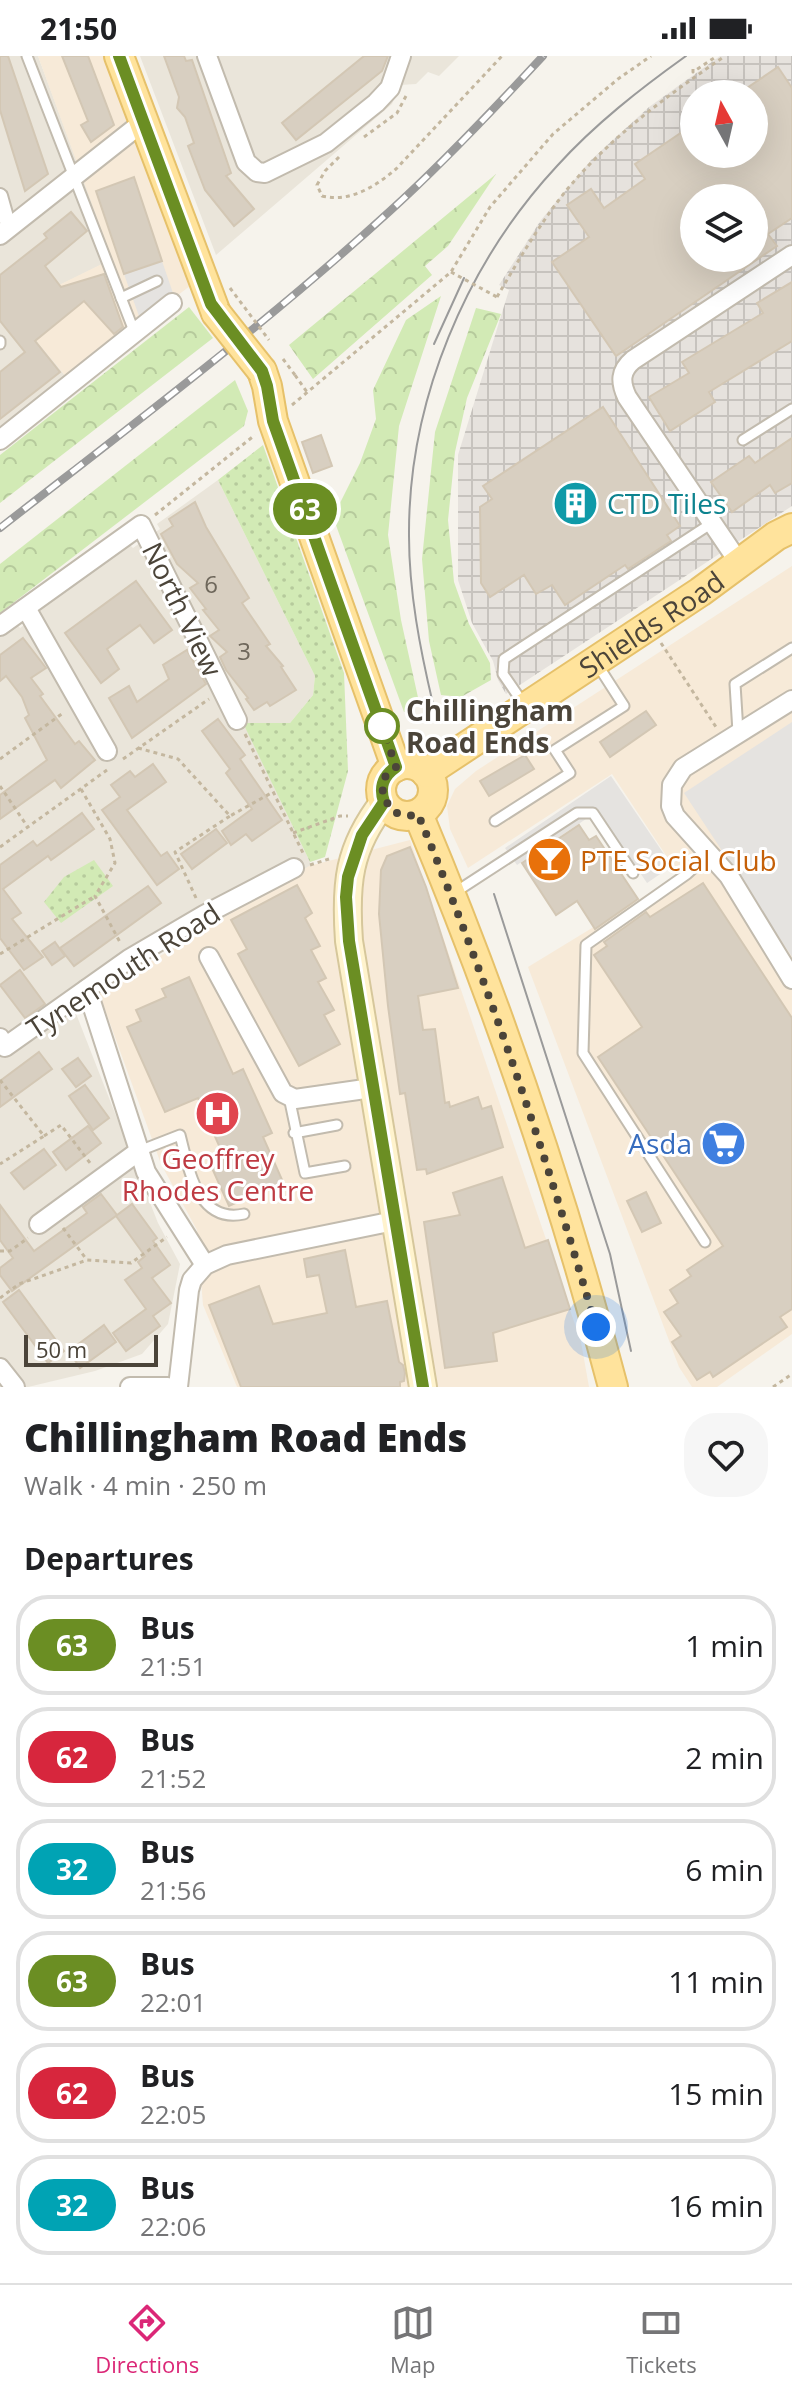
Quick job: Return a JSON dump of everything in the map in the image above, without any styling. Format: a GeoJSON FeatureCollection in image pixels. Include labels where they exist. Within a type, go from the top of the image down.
{"type":"FeatureCollection","features":[{"type":"Feature","properties":{"kind":"main road"},"geometry":{"type":"LineString","coordinates":[[119,56],[216,313],[262,371],[273,421],[396,767]]}},
{"type":"Feature","properties":{"kind":"main road","name":"Shields Road"},"geometry":{"type":"LineString","coordinates":[[426,773],[790,532]]}},
{"type":"Feature","properties":{"kind":"main road"},"geometry":{"type":"LineString","coordinates":[[378,810],[400,816],[418,814],[430,804],[432,797],[433,786],[426,773],[416,765],[396,767],[382,782],[378,810],[355,850],[346,897],[349,941],[372,1088],[423,1387]]}},
{"type":"Feature","properties":{"kind":"main road"},"geometry":{"type":"LineString","coordinates":[[418,814],[491,996],[546,1161],[613,1387]]}},
{"type":"Feature","properties":{"kind":"street"},"geometry":{"type":"LineString","coordinates":[[207,56],[246,162],[257,172],[265,173],[317,149],[376,103],[390,88],[401,56]]}},
{"type":"Feature","properties":{"kind":"street"},"geometry":{"type":"LineString","coordinates":[[4,231],[143,122]]}},
{"type":"Feature","properties":{"kind":"street"},"geometry":{"type":"LineString","coordinates":[[0,196],[4,231]]}},
{"type":"Feature","properties":{"kind":"street"},"geometry":{"type":"LineString","coordinates":[[747,559],[712,523],[627,397],[621,380],[622,373],[633,360],[792,255]]}},
{"type":"Feature","properties":{"kind":"street"},"geometry":{"type":"LineString","coordinates":[[0,440],[172,303]]}},
{"type":"Feature","properties":{"kind":"street","name":"North View"},"geometry":{"type":"LineString","coordinates":[[0,626],[141,525],[237,720]]}},
{"type":"Feature","properties":{"kind":"street"},"geometry":{"type":"LineString","coordinates":[[26,608],[107,751]]}},
{"type":"Feature","properties":{"kind":"street"},"geometry":{"type":"LineString","coordinates":[[792,700],[683,768],[672,785],[670,795],[671,806],[680,825],[729,876],[792,979]]}},
{"type":"Feature","properties":{"kind":"street","name":"Tynemouth Road"},"geometry":{"type":"LineString","coordinates":[[0,1038],[5,1047],[129,959],[294,868]]}},
{"type":"Feature","properties":{"kind":"street"},"geometry":{"type":"LineString","coordinates":[[209,957],[279,1088],[289,1097],[307,1098],[372,1088]]}},
{"type":"Feature","properties":{"kind":"street"},"geometry":{"type":"LineString","coordinates":[[87,989],[153,1186],[205,1265]]}},
{"type":"Feature","properties":{"kind":"street"},"geometry":{"type":"LineString","coordinates":[[46,1219],[139,1151]]}},
{"type":"Feature","properties":{"kind":"street"},"geometry":{"type":"LineString","coordinates":[[178,1387],[189,1290],[192,1280],[205,1265],[260,1246],[394,1221]]}},
{"type":"Feature","properties":{"kind":"street"},"geometry":{"type":"LineString","coordinates":[[0,1368],[15,1387]]}},
{"type":"Feature","properties":{"kind":"street"},"geometry":{"type":"LineString","coordinates":[[130,1387],[168,1387]]}},
{"type":"Feature","properties":{"kind":"lane"},"geometry":{"type":"LineString","coordinates":[[27,56],[134,331]]}},
{"type":"Feature","properties":{"kind":"lane"},"geometry":{"type":"LineString","coordinates":[[121,298],[157,281]]}},
{"type":"Feature","properties":{"kind":"lane"},"geometry":{"type":"LineString","coordinates":[[743,440],[792,409]]}},
{"type":"Feature","properties":{"kind":"lane"},"geometry":{"type":"LineString","coordinates":[[525,706],[503,674],[504,659],[712,523]]}},
{"type":"Feature","properties":{"kind":"lane"},"geometry":{"type":"LineString","coordinates":[[732,736],[735,684],[792,648]]}},
{"type":"Feature","properties":{"kind":"lane"},"geometry":{"type":"LineString","coordinates":[[495,821],[570,773],[555,750],[624,706],[595,661]]}},
{"type":"Feature","properties":{"kind":"lane"},"geometry":{"type":"LineString","coordinates":[[451,894],[577,813],[593,813],[633,873]]}},
{"type":"Feature","properties":{"kind":"lane"},"geometry":{"type":"LineString","coordinates":[[705,1242],[583,1053],[586,945],[687,874],[709,854]]}},
{"type":"Feature","properties":{"kind":"lane"},"geometry":{"type":"LineString","coordinates":[[289,1097],[294,1133],[305,1173],[345,1166]]}},
{"type":"Feature","properties":{"kind":"lane"},"geometry":{"type":"LineString","coordinates":[[294,1133],[337,1125]]}},
{"type":"Feature","properties":{"kind":"lane"},"geometry":{"type":"LineString","coordinates":[[139,1151],[180,1135],[194,1183],[209,1206],[222,1216],[244,1214]]}},
{"type":"Feature","properties":{"kind":"path"},"geometry":{"type":"LineString","coordinates":[[347,151],[319,179],[317,185],[322,196],[344,196],[379,183],[502,56]]}},
{"type":"Feature","properties":{"kind":"path"},"geometry":{"type":"LineString","coordinates":[[141,525],[273,421],[451,272],[490,207],[553,134],[618,79],[651,56]]}},
{"type":"Feature","properties":{"kind":"path"},"geometry":{"type":"LineString","coordinates":[[693,69],[693,72],[717,56]]}},
{"type":"Feature","properties":{"kind":"path"},"geometry":{"type":"LineString","coordinates":[[451,272],[497,297],[552,210],[593,161],[651,109],[725,56]]}},
{"type":"Feature","properties":{"kind":"path"},"geometry":{"type":"LineString","coordinates":[[364,137],[397,113],[406,101],[407,93]]}},
{"type":"Feature","properties":{"kind":"path"},"geometry":{"type":"LineString","coordinates":[[230,288],[307,392]]}},
{"type":"Feature","properties":{"kind":"path"},"geometry":{"type":"LineString","coordinates":[[649,626],[732,736]]}},
{"type":"Feature","properties":{"kind":"path"},"geometry":{"type":"LineString","coordinates":[[0,759],[79,701]]}},
{"type":"Feature","properties":{"kind":"path"},"geometry":{"type":"LineString","coordinates":[[237,720],[309,866],[355,850]]}},
{"type":"Feature","properties":{"kind":"path"},"geometry":{"type":"LineString","coordinates":[[138,748],[178,759],[230,816]]}},
{"type":"Feature","properties":{"kind":"path"},"geometry":{"type":"LineString","coordinates":[[0,786],[28,827]]}},
{"type":"Feature","properties":{"kind":"path"},"geometry":{"type":"LineString","coordinates":[[0,954],[95,896],[115,863],[110,839],[81,789]]}},
{"type":"Feature","properties":{"kind":"path"},"geometry":{"type":"LineString","coordinates":[[204,915],[175,852],[273,791]]}},
{"type":"Feature","properties":{"kind":"path"},"geometry":{"type":"LineString","coordinates":[[293,833],[340,816],[378,810]]}},
{"type":"Feature","properties":{"kind":"path"},"geometry":{"type":"LineString","coordinates":[[95,896],[129,959]]}},
{"type":"Feature","properties":{"kind":"path"},"geometry":{"type":"LineString","coordinates":[[0,1080],[44,1136]]}},
{"type":"Feature","properties":{"kind":"path"},"geometry":{"type":"LineString","coordinates":[[0,1164],[61,1125],[101,1178]]}},
{"type":"Feature","properties":{"kind":"path"},"geometry":{"type":"LineString","coordinates":[[0,1251],[10,1251],[30,1237],[46,1219],[87,1260]]}},
{"type":"Feature","properties":{"kind":"path"},"geometry":{"type":"LineString","coordinates":[[0,1298],[19,1284],[87,1260],[131,1263],[180,1228]]}},
{"type":"Feature","properties":{"kind":"path"},"geometry":{"type":"LineString","coordinates":[[773,1387],[792,1374]]}},
{"type":"Feature","properties":{"kind":"shaded area"},"geometry":{"type":"Polygon","coordinates":[[[0,56],[38,56],[113,259],[11,309],[67,378],[0,430],[0,56]]]}},
{"type":"Feature","properties":{"kind":"shaded area"},"geometry":{"type":"Polygon","coordinates":[[[38,56],[104,56],[190,286],[67,378],[10,309],[112,259],[38,56]]]}},
{"type":"Feature","properties":{"kind":"shaded area"},"geometry":{"type":"Polygon","coordinates":[[[140,56],[459,56],[439,76],[428,72],[416,84],[400,85],[392,104],[216,255],[140,56]]]}},
{"type":"Feature","properties":{"kind":"shaded area"},"geometry":{"type":"Polygon","coordinates":[[[720,56],[792,56],[792,506],[506,694],[493,661],[472,623],[458,580],[458,455],[509,290],[499,285],[541,220],[591,160],[649,107],[680,85],[680,168],[768,168],[768,80],[687,80],[720,56]]]}},
{"type":"Feature","properties":{"kind":"shaded area"},"geometry":{"type":"Polygon","coordinates":[[[162,261],[174,296],[140,319],[124,274],[162,261]]]}},
{"type":"Feature","properties":{"kind":"shaded area"},"geometry":{"type":"Polygon","coordinates":[[[218,480],[315,676],[313,695],[290,723],[244,724],[312,870],[131,968],[73,1006],[158,1223],[180,1264],[168,1324],[142,1354],[95,1371],[28,1387],[0,1387],[0,636],[17,624],[20,628],[41,613],[39,608],[129,544],[133,548],[160,529],[157,524],[218,480]]]}},
{"type":"Feature","properties":{"kind":"shaded area"},"geometry":{"type":"Polygon","coordinates":[[[792,566],[792,1334],[717,1387],[692,1387],[679,1367],[528,967],[679,875],[612,774],[468,868],[450,829],[447,806],[455,789],[476,771],[792,566]]]}},
{"type":"Feature","properties":{"kind":"shaded area"},"geometry":{"type":"Polygon","coordinates":[[[792,722],[792,957],[684,793],[792,722]]]}},
{"type":"Feature","properties":{"kind":"shaded area"},"geometry":{"type":"Polygon","coordinates":[[[611,776],[672,866],[647,883],[598,811],[517,865],[505,848],[611,776]]]}},
{"type":"Feature","properties":{"kind":"shaded area"},"geometry":{"type":"Polygon","coordinates":[[[410,840],[581,1342],[589,1387],[237,1387],[203,1305],[197,1230],[161,1164],[99,993],[309,866],[410,840]]]}},
{"type":"Feature","properties":{"kind":"green space"},"geometry":{"type":"Polygon","coordinates":[[[496,174],[448,246],[425,266],[432,275],[313,379],[289,345],[496,174]]]}},
{"type":"Feature","properties":{"kind":"green space"},"geometry":{"type":"Polygon","coordinates":[[[441,296],[399,426],[388,535],[401,620],[419,702],[404,712],[333,517],[360,463],[376,419],[373,390],[406,320],[441,296]]]}},
{"type":"Feature","properties":{"kind":"green space"},"geometry":{"type":"Polygon","coordinates":[[[189,307],[213,338],[0,503],[0,455],[189,307]]]}},
{"type":"Feature","properties":{"kind":"green space"},"geometry":{"type":"Polygon","coordinates":[[[476,308],[501,314],[467,398],[455,452],[448,520],[454,582],[469,624],[490,663],[491,680],[461,697],[441,695],[429,641],[422,559],[435,432],[476,308]]]}},
{"type":"Feature","properties":{"kind":"green space"},"geometry":{"type":"Polygon","coordinates":[[[235,380],[248,411],[244,426],[0,613],[0,564],[235,380]]]}},
{"type":"Feature","properties":{"kind":"green space"},"geometry":{"type":"Polygon","coordinates":[[[263,445],[344,673],[348,771],[325,857],[310,862],[243,723],[290,723],[313,695],[315,676],[218,480],[263,445]]]}},
{"type":"Feature","properties":{"kind":"green space"},"geometry":{"type":"Polygon","coordinates":[[[94,860],[113,886],[61,923],[44,902],[64,877],[94,860]]]}},
{"type":"Feature","properties":{"kind":"building"},"geometry":{"type":"Polygon","coordinates":[[[0,56],[8,56],[48,174],[25,191],[0,110],[0,56]]]}},
{"type":"Feature","properties":{"kind":"building"},"geometry":{"type":"Polygon","coordinates":[[[62,56],[88,56],[114,125],[91,142],[81,125],[88,121],[62,56]]]}},
{"type":"Feature","properties":{"kind":"building"},"geometry":{"type":"Polygon","coordinates":[[[164,56],[184,56],[186,61],[192,60],[231,173],[226,176],[254,209],[234,226],[205,190],[188,146],[194,143],[185,117],[177,108],[179,97],[164,56]]]}},
{"type":"Feature","properties":{"kind":"building"},"geometry":{"type":"Polygon","coordinates":[[[364,56],[388,56],[382,71],[296,140],[282,123],[364,56]]]}},
{"type":"Feature","properties":{"kind":"building"},"geometry":{"type":"Polygon","coordinates":[[[778,67],[792,88],[792,218],[768,234],[768,184],[680,184],[680,272],[739,272],[616,356],[552,262],[589,237],[567,205],[591,189],[604,208],[645,179],[635,164],[680,133],[680,168],[768,168],[768,80],[759,80],[778,67]]]}},
{"type":"Feature","properties":{"kind":"building"},"geometry":{"type":"Polygon","coordinates":[[[134,177],[162,261],[124,274],[96,191],[134,177]]]}},
{"type":"Feature","properties":{"kind":"building"},"geometry":{"type":"Polygon","coordinates":[[[71,212],[87,231],[45,266],[61,287],[104,274],[123,327],[114,334],[84,301],[35,341],[60,372],[0,419],[0,372],[25,352],[0,321],[0,275],[47,238],[44,234],[71,212]]]}},
{"type":"Feature","properties":{"kind":"building"},"geometry":{"type":"Polygon","coordinates":[[[768,234],[777,246],[768,252],[768,234]]]}},
{"type":"Feature","properties":{"kind":"building"},"geometry":{"type":"Polygon","coordinates":[[[792,282],[792,341],[709,392],[715,402],[670,431],[649,397],[689,373],[682,362],[763,313],[757,303],[792,282]]]}},
{"type":"Feature","properties":{"kind":"building","name":"CTD Tiles"},"geometry":{"type":"Polygon","coordinates":[[[603,407],[680,526],[667,535],[671,541],[628,569],[625,565],[565,605],[552,585],[536,594],[524,575],[490,597],[481,583],[480,507],[492,499],[483,486],[603,407]]]}},
{"type":"Feature","properties":{"kind":"building"},"geometry":{"type":"Polygon","coordinates":[[[321,435],[332,466],[313,473],[302,442],[321,435]]]}},
{"type":"Feature","properties":{"kind":"building"},"geometry":{"type":"Polygon","coordinates":[[[792,438],[792,483],[775,493],[770,485],[732,512],[711,482],[749,456],[755,463],[792,438]]]}},
{"type":"Feature","properties":{"kind":"building"},"geometry":{"type":"Polygon","coordinates":[[[195,502],[206,527],[249,598],[242,603],[296,690],[270,706],[267,702],[254,710],[226,670],[220,657],[227,652],[210,636],[219,630],[190,588],[198,583],[177,564],[161,534],[173,526],[169,519],[195,502]]]}},
{"type":"Feature","properties":{"kind":"building"},"geometry":{"type":"Polygon","coordinates":[[[136,581],[172,630],[154,643],[140,625],[107,649],[119,669],[101,683],[65,633],[136,581]]]}},
{"type":"Feature","properties":{"kind":"building"},"geometry":{"type":"Polygon","coordinates":[[[23,638],[46,668],[31,678],[43,694],[40,696],[75,744],[79,741],[95,760],[61,788],[55,780],[0,819],[0,795],[47,760],[25,718],[29,715],[22,697],[6,676],[0,681],[0,655],[23,638]]]}},
{"type":"Feature","properties":{"kind":"building"},"geometry":{"type":"Polygon","coordinates":[[[187,650],[206,684],[132,738],[109,698],[129,686],[137,702],[169,679],[163,665],[187,650]]]}},
{"type":"Feature","properties":{"kind":"building"},"geometry":{"type":"Polygon","coordinates":[[[646,711],[656,725],[610,757],[600,742],[646,711]]]}},
{"type":"Feature","properties":{"kind":"building"},"geometry":{"type":"Polygon","coordinates":[[[218,719],[245,755],[240,759],[282,820],[252,841],[246,834],[231,845],[222,831],[252,809],[226,773],[230,769],[202,731],[218,719]]]}},
{"type":"Feature","properties":{"kind":"building"},"geometry":{"type":"Polygon","coordinates":[[[525,755],[534,769],[489,796],[480,781],[525,755]]]}},
{"type":"Feature","properties":{"kind":"building"},"geometry":{"type":"Polygon","coordinates":[[[153,764],[166,782],[127,810],[161,856],[167,852],[179,869],[157,885],[102,810],[120,797],[111,785],[130,771],[135,777],[153,764]]]}},
{"type":"Feature","properties":{"kind":"building"},"geometry":{"type":"Polygon","coordinates":[[[82,813],[94,829],[51,860],[48,856],[3,889],[21,913],[12,919],[43,957],[24,970],[0,938],[0,865],[33,841],[37,846],[82,813]]]}},
{"type":"Feature","properties":{"kind":"building"},"geometry":{"type":"Polygon","coordinates":[[[579,825],[589,840],[596,836],[638,899],[595,929],[577,901],[556,915],[522,863],[579,825]]]}},
{"type":"Feature","properties":{"kind":"building"},"geometry":{"type":"Polygon","coordinates":[[[216,829],[227,843],[192,869],[181,854],[216,829]]]}},
{"type":"Feature","properties":{"kind":"building"},"geometry":{"type":"Polygon","coordinates":[[[410,847],[458,988],[418,996],[423,1030],[435,1029],[445,1103],[449,1102],[450,1107],[478,1097],[482,1109],[491,1106],[503,1147],[427,1174],[426,1169],[417,1170],[405,1093],[400,1094],[379,914],[381,870],[387,856],[410,847]]]}},
{"type":"Feature","properties":{"kind":"building","name":"Asda"},"geometry":{"type":"Polygon","coordinates":[[[703,883],[792,1018],[792,1309],[780,1317],[787,1327],[713,1377],[710,1372],[697,1380],[672,1342],[681,1336],[664,1312],[678,1303],[670,1290],[691,1276],[687,1270],[723,1246],[598,1057],[642,1027],[594,955],[607,946],[604,942],[646,912],[650,917],[703,883]]]}},
{"type":"Feature","properties":{"kind":"building"},"geometry":{"type":"Polygon","coordinates":[[[297,885],[312,913],[305,918],[320,946],[311,950],[326,978],[318,982],[334,1010],[324,1015],[340,1044],[299,1066],[238,954],[247,949],[231,920],[297,885]]]}},
{"type":"Feature","properties":{"kind":"building"},"geometry":{"type":"Polygon","coordinates":[[[148,886],[161,903],[74,966],[60,948],[148,886]]]}},
{"type":"Feature","properties":{"kind":"building"},"geometry":{"type":"Polygon","coordinates":[[[55,942],[65,956],[52,965],[42,951],[55,942]]]}},
{"type":"Feature","properties":{"kind":"building"},"geometry":{"type":"Polygon","coordinates":[[[20,970],[45,1004],[25,1018],[0,985],[20,970]]]}},
{"type":"Feature","properties":{"kind":"building"},"geometry":{"type":"Polygon","coordinates":[[[189,977],[233,1074],[243,1069],[272,1133],[263,1137],[283,1182],[229,1206],[207,1157],[221,1150],[198,1098],[165,1112],[127,1027],[141,1021],[136,1010],[166,997],[162,989],[189,977]]]}},
{"type":"Feature","properties":{"kind":"building"},"geometry":{"type":"Polygon","coordinates":[[[39,1052],[52,1069],[0,1107],[0,1081],[39,1052]]]}},
{"type":"Feature","properties":{"kind":"building"},"geometry":{"type":"Polygon","coordinates":[[[78,1058],[91,1076],[76,1087],[62,1069],[78,1058]]]}},
{"type":"Feature","properties":{"kind":"building"},"geometry":{"type":"Polygon","coordinates":[[[85,1085],[109,1118],[93,1130],[69,1096],[85,1085]]]}},
{"type":"Feature","properties":{"kind":"building"},"geometry":{"type":"Polygon","coordinates":[[[88,1126],[101,1143],[66,1170],[53,1152],[88,1126]]]}},
{"type":"Feature","properties":{"kind":"building"},"geometry":{"type":"Polygon","coordinates":[[[44,1149],[56,1165],[24,1189],[11,1173],[44,1149]]]}},
{"type":"Feature","properties":{"kind":"building"},"geometry":{"type":"Polygon","coordinates":[[[502,1177],[525,1248],[548,1240],[570,1309],[493,1333],[497,1361],[445,1368],[424,1222],[460,1215],[453,1193],[502,1177]]]}},
{"type":"Feature","properties":{"kind":"building"},"geometry":{"type":"Polygon","coordinates":[[[646,1192],[661,1223],[642,1232],[627,1201],[646,1192]]]}},
{"type":"Feature","properties":{"kind":"building"},"geometry":{"type":"Polygon","coordinates":[[[101,1194],[117,1215],[132,1204],[157,1238],[153,1241],[170,1265],[152,1278],[171,1303],[153,1316],[160,1326],[126,1351],[113,1333],[146,1309],[125,1280],[142,1268],[138,1262],[145,1256],[116,1216],[12,1291],[0,1275],[0,1268],[13,1258],[0,1240],[0,1205],[34,1251],[87,1213],[83,1207],[101,1194]]]}},
{"type":"Feature","properties":{"kind":"building"},"geometry":{"type":"Polygon","coordinates":[[[345,1250],[356,1307],[387,1301],[399,1362],[405,1373],[400,1387],[241,1387],[209,1305],[259,1286],[273,1324],[327,1313],[319,1275],[307,1277],[304,1259],[345,1250]]]}},
{"type":"Feature","properties":{"kind":"building"},"geometry":{"type":"Polygon","coordinates":[[[19,1290],[64,1351],[48,1363],[3,1302],[19,1290]]]}},
{"type":"Feature","properties":{"kind":"building"},"geometry":{"type":"Polygon","coordinates":[[[104,1325],[116,1342],[80,1368],[69,1351],[104,1325]]]}},
{"type":"Feature","properties":{"kind":"tram line"},"geometry":{"type":"LineString","coordinates":[[433,704],[411,578],[411,485],[431,385],[448,337],[495,246],[524,204],[602,121],[686,56]]}},
{"type":"Feature","properties":{"kind":"tram line"},"geometry":{"type":"LineString","coordinates":[[434,344],[464,278]]}},
{"type":"Feature","properties":{"kind":"tram line"},"geometry":{"type":"LineString","coordinates":[[494,894],[610,1254],[631,1351]]}},
{"type":"Feature","properties":{"kind":"railway"},"geometry":{"type":"LineString","coordinates":[[0,528],[198,373],[343,253],[430,174],[543,56]]}},
{"type":"Feature","properties":{"kind":"bus line","name":"63"},"geometry":{"type":"LineString","coordinates":[[119,56],[211,304],[265,377],[273,421],[396,767],[382,782],[384,802],[355,850],[346,897],[355,984],[423,1387]]}},
{"type":"Feature","properties":{"kind":"place","name":"CTD Tiles"},"geometry":{"type":"Point","coordinates":[576,503]}},
{"type":"Feature","properties":{"kind":"place","name":"Chillingham Road Ends"},"geometry":{"type":"Point","coordinates":[382,726]}},
{"type":"Feature","properties":{"kind":"place","name":"PTE Social Club"},"geometry":{"type":"Point","coordinates":[549,860]}},
{"type":"Feature","properties":{"kind":"place","name":"Geoffrey Rhodes Centre"},"geometry":{"type":"Point","coordinates":[218,1113]}},
{"type":"Feature","properties":{"kind":"place","name":"Asda"},"geometry":{"type":"Point","coordinates":[723,1143]}},
{"type":"Feature","properties":{"kind":"route"},"geometry":{"type":"LineString","coordinates":[[382,726],[396,767],[382,782],[384,802],[400,816],[418,814],[451,894],[491,996],[530,1112],[596,1327]]}}]}
